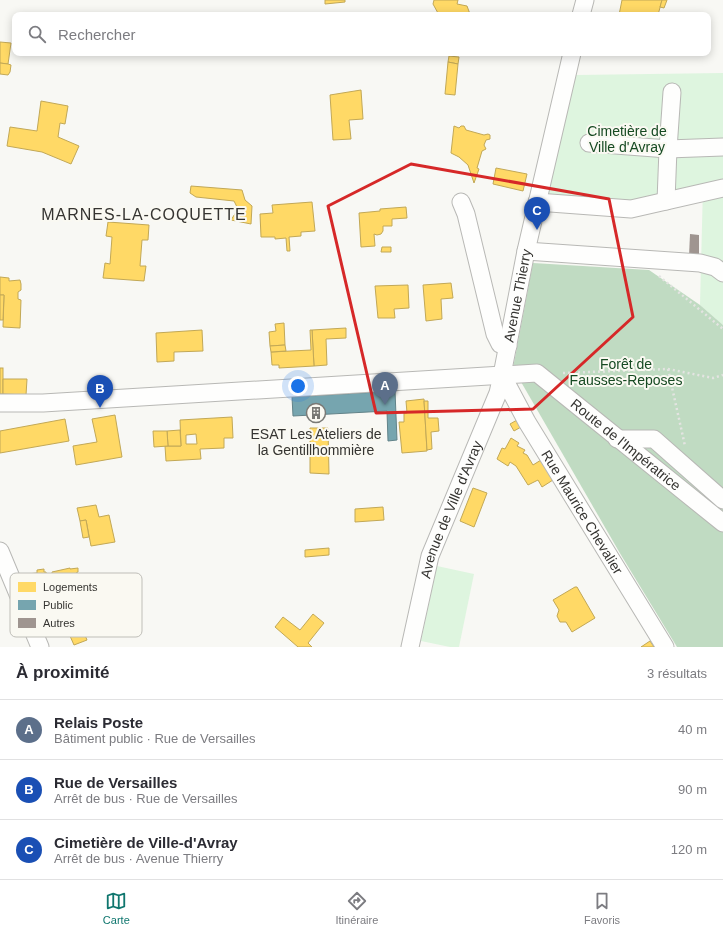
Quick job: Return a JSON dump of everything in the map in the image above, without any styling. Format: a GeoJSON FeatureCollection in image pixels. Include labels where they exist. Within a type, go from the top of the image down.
{"type":"FeatureCollection","features":[{"type":"Feature","properties":{"kind":"street"},"geometry":{"type":"LineString","coordinates":[[582,12],[585,0]]}},
{"type":"Feature","properties":{"kind":"street","name":"Avenue Thierry"},"geometry":{"type":"LineString","coordinates":[[502,375],[526,251],[571,56]]}},
{"type":"Feature","properties":{"kind":"street"},"geometry":{"type":"LineString","coordinates":[[666,201],[672,90]]}},
{"type":"Feature","properties":{"kind":"street"},"geometry":{"type":"LineString","coordinates":[[584,145],[668,149],[723,146]]}},
{"type":"Feature","properties":{"kind":"street"},"geometry":{"type":"LineString","coordinates":[[537,202],[631,209],[723,188]]}},
{"type":"Feature","properties":{"kind":"street"},"geometry":{"type":"LineString","coordinates":[[461,202],[466,214],[495,334],[500,344],[508,346]]}},
{"type":"Feature","properties":{"kind":"street"},"geometry":{"type":"LineString","coordinates":[[526,251],[648,260],[715,267]]}},
{"type":"Feature","properties":{"kind":"street"},"geometry":{"type":"LineString","coordinates":[[0,403],[50,402],[537,373]]}},
{"type":"Feature","properties":{"kind":"street","name":"Route de l'Impératrice"},"geometry":{"type":"LineString","coordinates":[[537,373],[723,523]]}},
{"type":"Feature","properties":{"kind":"street","name":"Avenue de Ville d'Avray"},"geometry":{"type":"LineString","coordinates":[[410,647],[430,556],[498,393],[502,375]]}},
{"type":"Feature","properties":{"kind":"street","name":"Rue Maurice Chevalier"},"geometry":{"type":"LineString","coordinates":[[502,375],[527,422],[665,647]]}},
{"type":"Feature","properties":{"kind":"street"},"geometry":{"type":"LineString","coordinates":[[617,439],[654,439],[723,500]]}},
{"type":"Feature","properties":{"kind":"street"},"geometry":{"type":"LineString","coordinates":[[0,551],[10,575]]}},
{"type":"Feature","properties":{"kind":"street"},"geometry":{"type":"LineString","coordinates":[[36,637],[40,647]]}},
{"type":"Feature","properties":{"kind":"path"},"geometry":{"type":"LineString","coordinates":[[648,260],[657,275],[723,329]]}},
{"type":"Feature","properties":{"kind":"path"},"geometry":{"type":"LineString","coordinates":[[668,369],[687,451],[685,466]]}},
{"type":"Feature","properties":{"kind":"path"},"geometry":{"type":"LineString","coordinates":[[537,373],[668,369],[713,378],[723,374]]}},
{"type":"Feature","properties":{"kind":"highlighted area"},"geometry":{"type":"Polygon","coordinates":[[[411,164],[609,199],[633,317],[533,409],[376,413],[328,206],[411,164]]]}},
{"type":"Feature","properties":{"kind":"green space","name":"Cimetière de Ville d'Avray"},"geometry":{"type":"Polygon","coordinates":[[[723,73],[723,325],[700,305],[703,186],[631,204],[545,197],[576,75],[723,73]]]}},
{"type":"Feature","properties":{"kind":"green space","name":"Forêt de Fausses-Reposes"},"geometry":{"type":"Polygon","coordinates":[[[533,263],[649,270],[700,305],[723,325],[723,647],[677,647],[621,555],[513,368],[533,263]]]}},
{"type":"Feature","properties":{"kind":"green space"},"geometry":{"type":"Polygon","coordinates":[[[437,566],[474,574],[459,647],[450,647],[421,641],[437,566]]]}},
{"type":"Feature","properties":{"kind":"building: Logements"},"geometry":{"type":"Polygon","coordinates":[[[325,0],[345,0],[345,2],[325,4],[325,0]]]}},
{"type":"Feature","properties":{"kind":"building: Logements"},"geometry":{"type":"Polygon","coordinates":[[[434,0],[458,0],[457,4],[467,6],[469,12],[437,12],[433,4],[434,0]]]}},
{"type":"Feature","properties":{"kind":"building: Logements"},"geometry":{"type":"Polygon","coordinates":[[[622,0],[662,0],[659,12],[620,12],[622,0]]]}},
{"type":"Feature","properties":{"kind":"building: Logements"},"geometry":{"type":"Polygon","coordinates":[[[662,0],[667,0],[664,8],[660,7],[662,0]]]}},
{"type":"Feature","properties":{"kind":"building: Logements"},"geometry":{"type":"Polygon","coordinates":[[[0,42],[11,43],[8,64],[0,63],[0,42]]]}},
{"type":"Feature","properties":{"kind":"building: Logements"},"geometry":{"type":"Polygon","coordinates":[[[449,56],[459,57],[458,64],[448,62],[449,56]]]}},
{"type":"Feature","properties":{"kind":"building: Logements"},"geometry":{"type":"Polygon","coordinates":[[[448,62],[458,64],[455,95],[445,94],[448,62]]]}},
{"type":"Feature","properties":{"kind":"building: Logements"},"geometry":{"type":"Polygon","coordinates":[[[0,63],[11,65],[8,75],[0,74],[0,63]]]}},
{"type":"Feature","properties":{"kind":"building: Logements"},"geometry":{"type":"Polygon","coordinates":[[[361,90],[363,119],[349,120],[351,139],[333,140],[330,95],[361,90]]]}},
{"type":"Feature","properties":{"kind":"building: Logements"},"geometry":{"type":"Polygon","coordinates":[[[41,101],[68,106],[65,124],[60,123],[58,137],[79,146],[71,164],[42,152],[7,146],[10,127],[37,131],[41,101]]]}},
{"type":"Feature","properties":{"kind":"building: Logements"},"geometry":{"type":"Polygon","coordinates":[[[454,126],[459,128],[464,126],[466,130],[484,135],[490,135],[490,139],[486,140],[484,145],[486,149],[482,151],[477,168],[479,169],[474,183],[468,165],[459,157],[451,153],[454,126]]]}},
{"type":"Feature","properties":{"kind":"building: Logements"},"geometry":{"type":"Polygon","coordinates":[[[496,168],[527,174],[523,191],[493,184],[496,168]]]}},
{"type":"Feature","properties":{"kind":"building: Logements"},"geometry":{"type":"Polygon","coordinates":[[[191,186],[242,190],[245,200],[252,206],[251,224],[231,220],[238,209],[234,201],[196,197],[190,193],[191,186]]]}},
{"type":"Feature","properties":{"kind":"building: Logements"},"geometry":{"type":"Polygon","coordinates":[[[312,202],[315,231],[301,232],[301,236],[289,237],[290,251],[287,251],[286,238],[275,239],[275,237],[261,237],[260,214],[273,213],[272,205],[312,202]]]}},
{"type":"Feature","properties":{"kind":"building: Logements"},"geometry":{"type":"Polygon","coordinates":[[[406,207],[407,218],[392,219],[392,226],[383,226],[383,231],[381,234],[374,234],[375,246],[361,247],[359,213],[380,211],[380,209],[406,207]]]}},
{"type":"Feature","properties":{"kind":"building: Logements"},"geometry":{"type":"Polygon","coordinates":[[[108,222],[149,225],[148,240],[142,240],[140,266],[146,266],[144,281],[103,278],[105,263],[110,264],[112,237],[106,236],[108,222]]]}},
{"type":"Feature","properties":{"kind":"building: Logements"},"geometry":{"type":"Polygon","coordinates":[[[382,247],[391,247],[391,252],[381,252],[382,247]]]}},
{"type":"Feature","properties":{"kind":"building: Logements"},"geometry":{"type":"Polygon","coordinates":[[[0,277],[9,278],[9,281],[20,280],[21,290],[18,292],[18,299],[21,300],[20,328],[3,327],[4,295],[0,295],[0,277]]]}},
{"type":"Feature","properties":{"kind":"building: Logements"},"geometry":{"type":"Polygon","coordinates":[[[451,283],[453,298],[441,299],[442,319],[426,321],[423,285],[451,283]]]}},
{"type":"Feature","properties":{"kind":"building: Logements"},"geometry":{"type":"Polygon","coordinates":[[[408,285],[409,308],[394,309],[395,318],[378,318],[375,286],[408,285]]]}},
{"type":"Feature","properties":{"kind":"building: Logements"},"geometry":{"type":"Polygon","coordinates":[[[0,295],[4,295],[3,320],[0,320],[0,295]]]}},
{"type":"Feature","properties":{"kind":"building: Logements"},"geometry":{"type":"Polygon","coordinates":[[[284,323],[285,345],[270,346],[269,332],[276,331],[275,324],[284,323]]]}},
{"type":"Feature","properties":{"kind":"building: Logements"},"geometry":{"type":"Polygon","coordinates":[[[346,328],[346,338],[326,339],[327,365],[314,366],[312,330],[346,328]]]}},
{"type":"Feature","properties":{"kind":"building: Logements"},"geometry":{"type":"Polygon","coordinates":[[[202,330],[203,351],[174,352],[174,361],[157,362],[156,333],[202,330]]]}},
{"type":"Feature","properties":{"kind":"building: Logements"},"geometry":{"type":"Polygon","coordinates":[[[310,330],[312,330],[314,366],[279,368],[279,365],[272,365],[271,352],[311,350],[310,330]]]}},
{"type":"Feature","properties":{"kind":"building: Logements"},"geometry":{"type":"Polygon","coordinates":[[[285,345],[286,351],[271,352],[270,346],[285,345]]]}},
{"type":"Feature","properties":{"kind":"building: Logements"},"geometry":{"type":"Polygon","coordinates":[[[0,368],[3,368],[3,394],[0,394],[0,368]]]}},
{"type":"Feature","properties":{"kind":"building: Logements"},"geometry":{"type":"Polygon","coordinates":[[[3,379],[27,379],[26,395],[3,394],[3,379]]]}},
{"type":"Feature","properties":{"kind":"building: Logements"},"geometry":{"type":"Polygon","coordinates":[[[424,399],[427,451],[402,453],[399,422],[404,422],[404,413],[407,413],[406,401],[424,399]]]}},
{"type":"Feature","properties":{"kind":"building: Logements"},"geometry":{"type":"Polygon","coordinates":[[[424,401],[428,401],[428,418],[438,418],[439,431],[431,432],[432,449],[427,450],[424,401]]]}},
{"type":"Feature","properties":{"kind":"building: Logements"},"geometry":{"type":"Polygon","coordinates":[[[115,415],[122,457],[76,465],[73,446],[97,442],[92,419],[115,415]]]}},
{"type":"Feature","properties":{"kind":"building: Logements"},"geometry":{"type":"Polygon","coordinates":[[[232,417],[233,438],[224,438],[224,448],[200,449],[201,459],[166,461],[165,446],[181,446],[180,420],[232,417]],[[196,434],[186,435],[186,444],[197,444],[196,434]]]}},
{"type":"Feature","properties":{"kind":"building: Logements"},"geometry":{"type":"Polygon","coordinates":[[[65,419],[69,441],[0,453],[0,431],[65,419]]]}},
{"type":"Feature","properties":{"kind":"building: Logements"},"geometry":{"type":"Polygon","coordinates":[[[517,420],[521,427],[514,431],[510,424],[517,420]]]}},
{"type":"Feature","properties":{"kind":"building: Logements"},"geometry":{"type":"Polygon","coordinates":[[[310,428],[328,428],[329,474],[310,473],[310,428]]]}},
{"type":"Feature","properties":{"kind":"building: Logements"},"geometry":{"type":"Polygon","coordinates":[[[180,430],[181,446],[168,446],[167,431],[180,430]]]}},
{"type":"Feature","properties":{"kind":"building: Logements"},"geometry":{"type":"Polygon","coordinates":[[[153,431],[167,431],[168,446],[154,447],[153,431]]]}},
{"type":"Feature","properties":{"kind":"building: Logements"},"geometry":{"type":"Polygon","coordinates":[[[511,438],[519,443],[517,446],[525,450],[523,453],[527,455],[533,465],[541,460],[553,480],[542,487],[538,480],[528,485],[516,466],[510,462],[508,466],[497,459],[502,448],[505,449],[511,438]]]}},
{"type":"Feature","properties":{"kind":"building: Logements"},"geometry":{"type":"Polygon","coordinates":[[[473,488],[487,493],[474,527],[460,521],[473,488]]]}},
{"type":"Feature","properties":{"kind":"building: Logements"},"geometry":{"type":"Polygon","coordinates":[[[96,505],[99,517],[109,515],[115,542],[91,546],[86,520],[80,521],[77,508],[96,505]]]}},
{"type":"Feature","properties":{"kind":"building: Logements"},"geometry":{"type":"Polygon","coordinates":[[[383,507],[384,520],[355,522],[355,509],[383,507]]]}},
{"type":"Feature","properties":{"kind":"building: Logements"},"geometry":{"type":"Polygon","coordinates":[[[86,520],[89,537],[83,538],[80,521],[86,520]]]}},
{"type":"Feature","properties":{"kind":"building: Logements"},"geometry":{"type":"Polygon","coordinates":[[[329,548],[329,555],[305,557],[305,550],[329,548]]]}},
{"type":"Feature","properties":{"kind":"building: Logements"},"geometry":{"type":"Polygon","coordinates":[[[70,568],[78,568],[78,572],[76,573],[52,572],[70,568]]]}},
{"type":"Feature","properties":{"kind":"building: Logements"},"geometry":{"type":"Polygon","coordinates":[[[44,569],[44,572],[46,573],[37,573],[37,570],[44,569]]]}},
{"type":"Feature","properties":{"kind":"building: Logements"},"geometry":{"type":"Polygon","coordinates":[[[577,587],[595,618],[572,632],[566,622],[560,622],[557,616],[559,610],[553,600],[577,587]]]}},
{"type":"Feature","properties":{"kind":"building: Logements"},"geometry":{"type":"Polygon","coordinates":[[[313,614],[324,623],[308,643],[312,647],[298,647],[275,627],[283,617],[300,630],[313,614]]]}},
{"type":"Feature","properties":{"kind":"building: Logements"},"geometry":{"type":"Polygon","coordinates":[[[70,637],[86,637],[87,640],[74,645],[70,637]]]}},
{"type":"Feature","properties":{"kind":"building: Logements"},"geometry":{"type":"Polygon","coordinates":[[[650,641],[654,647],[641,647],[650,641]]]}},
{"type":"Feature","properties":{"kind":"building: Public","name":"ESAT Les Ateliers de la Gentillhommière"},"geometry":{"type":"Polygon","coordinates":[[[395,391],[397,440],[388,441],[387,411],[293,416],[292,397],[395,391]]]}},
{"type":"Feature","properties":{"kind":"building: Autres"},"geometry":{"type":"Polygon","coordinates":[[[690,234],[699,235],[699,255],[689,256],[690,234]]]}},
{"type":"Feature","properties":{"kind":"place","name":"Cimetière de Ville-d'Avray"},"geometry":{"type":"Point","coordinates":[537,230]}},
{"type":"Feature","properties":{"kind":"place","name":"Relais Poste"},"geometry":{"type":"Point","coordinates":[385,405]}},
{"type":"Feature","properties":{"kind":"place","name":"Rue de Versailles"},"geometry":{"type":"Point","coordinates":[100,408]}},
{"type":"Feature","properties":{"kind":"place","name":"ESAT Les Ateliers de la Gentillhommière"},"geometry":{"type":"Point","coordinates":[316,413]}},
{"type":"Feature","properties":{"kind":"district","name":"MARNES-LA-COQUETTE"},"geometry":{"type":"Point","coordinates":[144,214]}}]}
